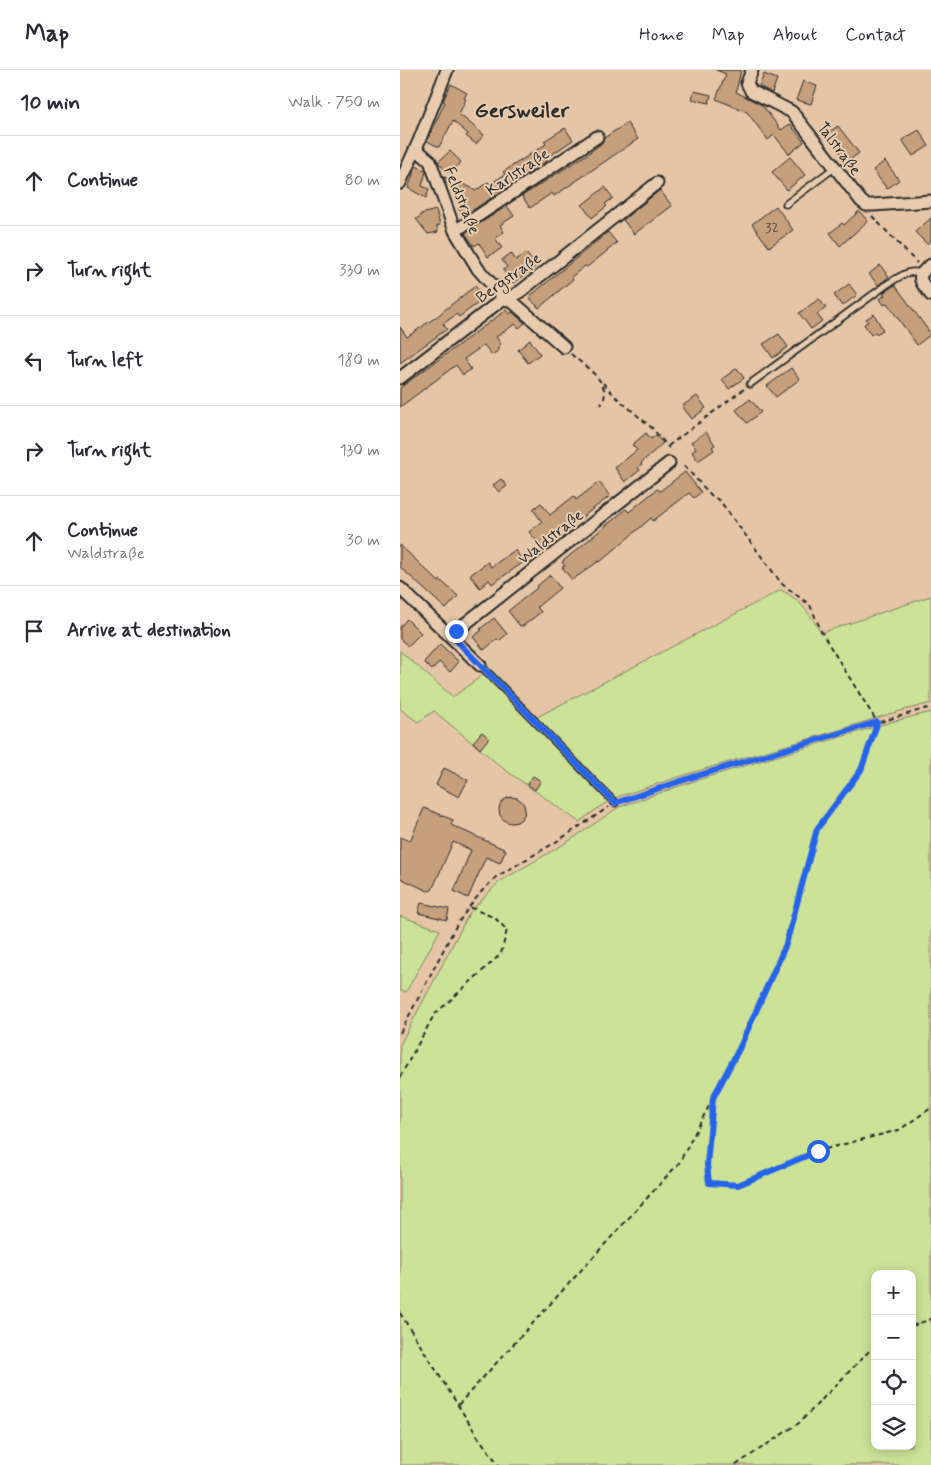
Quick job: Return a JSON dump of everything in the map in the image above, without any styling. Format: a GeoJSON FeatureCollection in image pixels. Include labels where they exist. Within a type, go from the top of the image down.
{"type":"FeatureCollection","features":[{"type":"Feature","properties":{"kind":"street"},"geometry":{"type":"LineString","coordinates":[[400,183],[447,70]]}},
{"type":"Feature","properties":{"kind":"street","name":"Talstraße"},"geometry":{"type":"LineString","coordinates":[[752,70],[747,84],[750,91],[792,112],[856,198],[866,205]]}},
{"type":"Feature","properties":{"kind":"street","name":"Karlstraße"},"geometry":{"type":"LineString","coordinates":[[455,231],[596,137]]}},
{"type":"Feature","properties":{"kind":"street","name":"Feldstraße"},"geometry":{"type":"LineString","coordinates":[[416,148],[430,161],[455,231],[478,270],[504,298],[514,303],[564,347]]}},
{"type":"Feature","properties":{"kind":"street","name":"Bergstraße"},"geometry":{"type":"LineString","coordinates":[[400,378],[504,298],[511,297],[520,291],[657,183]]}},
{"type":"Feature","properties":{"kind":"street"},"geometry":{"type":"LineString","coordinates":[[866,205],[931,202]]}},
{"type":"Feature","properties":{"kind":"street"},"geometry":{"type":"LineString","coordinates":[[931,265],[920,273],[920,280],[931,295]]}},
{"type":"Feature","properties":{"kind":"street","name":"Waldstraße"},"geometry":{"type":"LineString","coordinates":[[451,635],[669,463]]}},
{"type":"Feature","properties":{"kind":"street"},"geometry":{"type":"LineString","coordinates":[[400,588],[480,664]]}},
{"type":"Feature","properties":{"kind":"lane"},"geometry":{"type":"LineString","coordinates":[[786,204],[834,168]]}},
{"type":"Feature","properties":{"kind":"lane"},"geometry":{"type":"LineString","coordinates":[[750,384],[889,283],[909,272],[920,273]]}},
{"type":"Feature","properties":{"kind":"lane"},"geometry":{"type":"LineString","coordinates":[[480,664],[615,803]]}},
{"type":"Feature","properties":{"kind":"path"},"geometry":{"type":"LineString","coordinates":[[866,205],[869,213],[916,261]]}},
{"type":"Feature","properties":{"kind":"path"},"geometry":{"type":"LineString","coordinates":[[564,347],[616,397],[652,428],[668,447],[750,384]]}},
{"type":"Feature","properties":{"kind":"path"},"geometry":{"type":"LineString","coordinates":[[600,405],[605,399],[606,392],[603,383]]}},
{"type":"Feature","properties":{"kind":"path"},"geometry":{"type":"LineString","coordinates":[[458,1405],[678,1162],[740,1047],[786,944],[817,829],[861,770],[876,727],[877,722],[823,635],[810,604],[782,584],[720,501],[711,495],[684,466]]}},
{"type":"Feature","properties":{"kind":"path"},"geometry":{"type":"LineString","coordinates":[[400,1033],[468,907],[496,877],[556,842],[615,803],[693,777],[931,707]]}},
{"type":"Feature","properties":{"kind":"path"},"geometry":{"type":"LineString","coordinates":[[400,1078],[434,1015],[501,954],[507,930],[495,918],[468,907]]}},
{"type":"Feature","properties":{"kind":"path"},"geometry":{"type":"LineString","coordinates":[[713,1098],[707,1165],[709,1183],[738,1185],[818,1151],[899,1130],[931,1108]]}},
{"type":"Feature","properties":{"kind":"path"},"geometry":{"type":"LineString","coordinates":[[400,1313],[458,1405],[499,1465]]}},
{"type":"Feature","properties":{"kind":"path"},"geometry":{"type":"LineString","coordinates":[[916,1325],[931,1319]]}},
{"type":"Feature","properties":{"kind":"path"},"geometry":{"type":"LineString","coordinates":[[736,1465],[799,1423],[871,1349]]}},
{"type":"Feature","properties":{"kind":"green space"},"geometry":{"type":"Polygon","coordinates":[[[781,590],[795,599],[804,608],[821,633],[931,596],[931,703],[691,773],[611,799],[579,822],[504,769],[434,711],[418,722],[400,709],[400,651],[453,697],[491,669],[537,717],[781,590]]]}},
{"type":"Feature","properties":{"kind":"green space"},"geometry":{"type":"Polygon","coordinates":[[[931,712],[931,1465],[400,1465],[400,1045],[470,912],[499,882],[569,841],[619,807],[694,781],[891,722],[931,712]]]}},
{"type":"Feature","properties":{"kind":"green space"},"geometry":{"type":"Polygon","coordinates":[[[400,916],[440,930],[406,992],[400,990],[400,916]]]}},
{"type":"Feature","properties":{"kind":"building"},"geometry":{"type":"Polygon","coordinates":[[[716,70],[741,70],[736,92],[762,105],[781,130],[790,124],[804,142],[789,154],[774,135],[768,140],[747,112],[716,99],[726,74],[716,70]]]}},
{"type":"Feature","properties":{"kind":"building"},"geometry":{"type":"Polygon","coordinates":[[[764,74],[777,79],[772,93],[759,86],[764,74]]]}},
{"type":"Feature","properties":{"kind":"building"},"geometry":{"type":"Polygon","coordinates":[[[803,81],[817,86],[811,104],[796,100],[803,81]]]}},
{"type":"Feature","properties":{"kind":"building"},"geometry":{"type":"Polygon","coordinates":[[[451,84],[467,93],[459,114],[484,135],[476,144],[453,121],[439,147],[427,141],[451,84]]]}},
{"type":"Feature","properties":{"kind":"building"},"geometry":{"type":"Polygon","coordinates":[[[694,91],[711,95],[709,103],[692,99],[694,91]]]}},
{"type":"Feature","properties":{"kind":"building"},"geometry":{"type":"Polygon","coordinates":[[[627,123],[638,139],[554,196],[552,193],[530,208],[522,196],[586,155],[602,143],[604,138],[627,123]]]}},
{"type":"Feature","properties":{"kind":"building"},"geometry":{"type":"Polygon","coordinates":[[[838,126],[859,153],[847,162],[826,134],[838,126]]]}},
{"type":"Feature","properties":{"kind":"building"},"geometry":{"type":"Polygon","coordinates":[[[565,128],[573,140],[545,159],[547,161],[464,216],[458,208],[466,204],[446,182],[444,177],[470,187],[475,191],[488,182],[490,184],[498,179],[505,174],[503,172],[546,144],[544,141],[565,128]]]}},
{"type":"Feature","properties":{"kind":"building"},"geometry":{"type":"Polygon","coordinates":[[[919,130],[929,146],[913,156],[902,140],[919,130]]]}},
{"type":"Feature","properties":{"kind":"building"},"geometry":{"type":"Polygon","coordinates":[[[450,151],[461,162],[451,172],[447,172],[438,162],[450,151]]]}},
{"type":"Feature","properties":{"kind":"building"},"geometry":{"type":"Polygon","coordinates":[[[790,157],[805,175],[787,190],[772,172],[790,157]]]}},
{"type":"Feature","properties":{"kind":"building"},"geometry":{"type":"Polygon","coordinates":[[[885,161],[899,180],[887,189],[873,170],[885,161]]]}},
{"type":"Feature","properties":{"kind":"building"},"geometry":{"type":"Polygon","coordinates":[[[416,166],[426,172],[422,186],[429,189],[426,198],[408,188],[416,166]]]}},
{"type":"Feature","properties":{"kind":"building"},"geometry":{"type":"Polygon","coordinates":[[[605,187],[613,198],[605,204],[607,206],[592,218],[582,205],[605,187]]]}},
{"type":"Feature","properties":{"kind":"building"},"geometry":{"type":"Polygon","coordinates":[[[660,190],[672,206],[634,234],[623,220],[660,190]]]}},
{"type":"Feature","properties":{"kind":"building"},"geometry":{"type":"Polygon","coordinates":[[[507,206],[514,216],[500,225],[504,232],[495,238],[502,248],[488,257],[479,243],[474,246],[465,233],[507,206]]]}},
{"type":"Feature","properties":{"kind":"building"},"geometry":{"type":"Polygon","coordinates":[[[776,206],[793,230],[769,247],[752,224],[776,206]]]}},
{"type":"Feature","properties":{"kind":"building"},"geometry":{"type":"Polygon","coordinates":[[[436,210],[440,225],[437,226],[438,232],[428,234],[416,219],[421,214],[436,210]]]}},
{"type":"Feature","properties":{"kind":"building"},"geometry":{"type":"Polygon","coordinates":[[[859,211],[868,221],[840,246],[830,233],[842,223],[844,225],[859,211]]]}},
{"type":"Feature","properties":{"kind":"building"},"geometry":{"type":"Polygon","coordinates":[[[931,218],[931,240],[927,244],[915,232],[931,218]]]}},
{"type":"Feature","properties":{"kind":"building"},"geometry":{"type":"Polygon","coordinates":[[[608,232],[617,243],[571,277],[573,279],[539,308],[529,297],[608,232]]]}},
{"type":"Feature","properties":{"kind":"building"},"geometry":{"type":"Polygon","coordinates":[[[511,253],[516,260],[526,253],[536,266],[513,283],[503,270],[507,267],[502,260],[511,253]]]}},
{"type":"Feature","properties":{"kind":"building"},"geometry":{"type":"Polygon","coordinates":[[[880,265],[889,277],[878,285],[869,274],[880,265]]]}},
{"type":"Feature","properties":{"kind":"building"},"geometry":{"type":"Polygon","coordinates":[[[849,284],[857,295],[842,306],[834,295],[849,284]]]}},
{"type":"Feature","properties":{"kind":"building"},"geometry":{"type":"Polygon","coordinates":[[[895,285],[931,334],[917,345],[887,303],[884,305],[880,299],[885,295],[883,293],[895,285]]]}},
{"type":"Feature","properties":{"kind":"building"},"geometry":{"type":"Polygon","coordinates":[[[475,286],[485,298],[459,317],[457,314],[443,324],[447,329],[400,363],[400,327],[407,337],[439,315],[475,286]]]}},
{"type":"Feature","properties":{"kind":"building"},"geometry":{"type":"Polygon","coordinates":[[[819,299],[826,308],[817,314],[822,321],[811,329],[799,313],[819,299]]]}},
{"type":"Feature","properties":{"kind":"building"},"geometry":{"type":"Polygon","coordinates":[[[506,310],[509,314],[512,312],[525,323],[519,328],[515,324],[496,337],[501,344],[497,348],[499,350],[492,355],[484,345],[464,359],[471,369],[463,375],[456,365],[400,407],[400,388],[506,310]]]}},
{"type":"Feature","properties":{"kind":"building"},"geometry":{"type":"Polygon","coordinates":[[[874,314],[883,330],[871,335],[864,324],[868,322],[866,319],[874,314]]]}},
{"type":"Feature","properties":{"kind":"building"},"geometry":{"type":"Polygon","coordinates":[[[779,334],[788,347],[773,358],[763,344],[779,334]]]}},
{"type":"Feature","properties":{"kind":"building"},"geometry":{"type":"Polygon","coordinates":[[[530,340],[540,354],[528,363],[518,350],[530,340]]]}},
{"type":"Feature","properties":{"kind":"building"},"geometry":{"type":"Polygon","coordinates":[[[737,368],[744,378],[729,389],[722,379],[737,368]]]}},
{"type":"Feature","properties":{"kind":"building"},"geometry":{"type":"Polygon","coordinates":[[[791,368],[800,379],[776,397],[767,386],[791,368]]]}},
{"type":"Feature","properties":{"kind":"building"},"geometry":{"type":"Polygon","coordinates":[[[697,396],[706,408],[692,419],[682,406],[697,396]]]}},
{"type":"Feature","properties":{"kind":"building"},"geometry":{"type":"Polygon","coordinates":[[[750,399],[761,412],[747,423],[736,410],[750,399]]]}},
{"type":"Feature","properties":{"kind":"building"},"geometry":{"type":"Polygon","coordinates":[[[706,432],[715,445],[712,447],[714,450],[698,461],[692,452],[696,449],[691,442],[706,432]]]}},
{"type":"Feature","properties":{"kind":"building"},"geometry":{"type":"Polygon","coordinates":[[[646,433],[651,439],[656,435],[663,443],[641,463],[638,467],[640,470],[625,482],[615,468],[637,450],[632,445],[646,433]]]}},
{"type":"Feature","properties":{"kind":"building"},"geometry":{"type":"Polygon","coordinates":[[[685,472],[701,492],[694,498],[689,493],[653,521],[651,518],[600,562],[572,580],[562,567],[565,566],[562,562],[626,509],[629,512],[657,489],[660,491],[685,472]]]}},
{"type":"Feature","properties":{"kind":"building"},"geometry":{"type":"Polygon","coordinates":[[[501,479],[507,486],[499,492],[493,485],[501,479]]]}},
{"type":"Feature","properties":{"kind":"building"},"geometry":{"type":"Polygon","coordinates":[[[599,482],[610,496],[577,521],[575,519],[557,533],[559,535],[543,549],[529,532],[542,522],[533,509],[541,503],[550,515],[574,496],[576,500],[599,482]]]}},
{"type":"Feature","properties":{"kind":"building"},"geometry":{"type":"Polygon","coordinates":[[[400,545],[439,582],[440,580],[458,596],[446,609],[400,567],[400,545]]]}},
{"type":"Feature","properties":{"kind":"building"},"geometry":{"type":"Polygon","coordinates":[[[515,550],[524,562],[492,584],[489,580],[480,588],[470,575],[488,562],[491,567],[515,550]]]}},
{"type":"Feature","properties":{"kind":"building"},"geometry":{"type":"Polygon","coordinates":[[[550,575],[560,588],[537,607],[541,612],[523,626],[520,626],[508,611],[550,575]]]}},
{"type":"Feature","properties":{"kind":"building"},"geometry":{"type":"Polygon","coordinates":[[[494,618],[507,634],[499,641],[497,639],[484,650],[473,637],[494,618]]]}},
{"type":"Feature","properties":{"kind":"building"},"geometry":{"type":"Polygon","coordinates":[[[407,619],[421,633],[408,646],[400,639],[400,627],[407,619]]]}},
{"type":"Feature","properties":{"kind":"building"},"geometry":{"type":"Polygon","coordinates":[[[440,644],[459,662],[450,672],[439,662],[432,670],[424,662],[440,644]]]}},
{"type":"Feature","properties":{"kind":"building"},"geometry":{"type":"Polygon","coordinates":[[[482,732],[489,738],[480,749],[473,742],[482,732]]]}},
{"type":"Feature","properties":{"kind":"building"},"geometry":{"type":"Polygon","coordinates":[[[444,768],[468,780],[459,797],[436,785],[444,768]]]}},
{"type":"Feature","properties":{"kind":"building"},"geometry":{"type":"Polygon","coordinates":[[[533,776],[541,781],[535,790],[527,784],[533,776]]]}},
{"type":"Feature","properties":{"kind":"building"},"geometry":{"type":"Polygon","coordinates":[[[512,797],[521,801],[525,810],[521,819],[512,823],[503,819],[499,810],[503,801],[512,797]]]}},
{"type":"Feature","properties":{"kind":"building"},"geometry":{"type":"Polygon","coordinates":[[[424,808],[453,820],[451,825],[506,850],[500,863],[486,857],[468,898],[454,891],[471,850],[453,842],[432,890],[428,891],[400,878],[400,837],[410,841],[424,808]]]}},
{"type":"Feature","properties":{"kind":"building"},"geometry":{"type":"Polygon","coordinates":[[[421,903],[449,909],[447,920],[418,913],[421,903]]]}},
{"type":"Feature","properties":{"kind":"district","name":"Gersweiler"},"geometry":{"type":"Point","coordinates":[522,110]}},
{"type":"Feature","properties":{"kind":"route"},"geometry":{"type":"LineString","coordinates":[[456,631],[451,635],[615,803],[693,777],[877,722],[861,770],[817,829],[786,944],[740,1047],[713,1098],[707,1165],[709,1183],[738,1185],[818,1151]]}}]}
